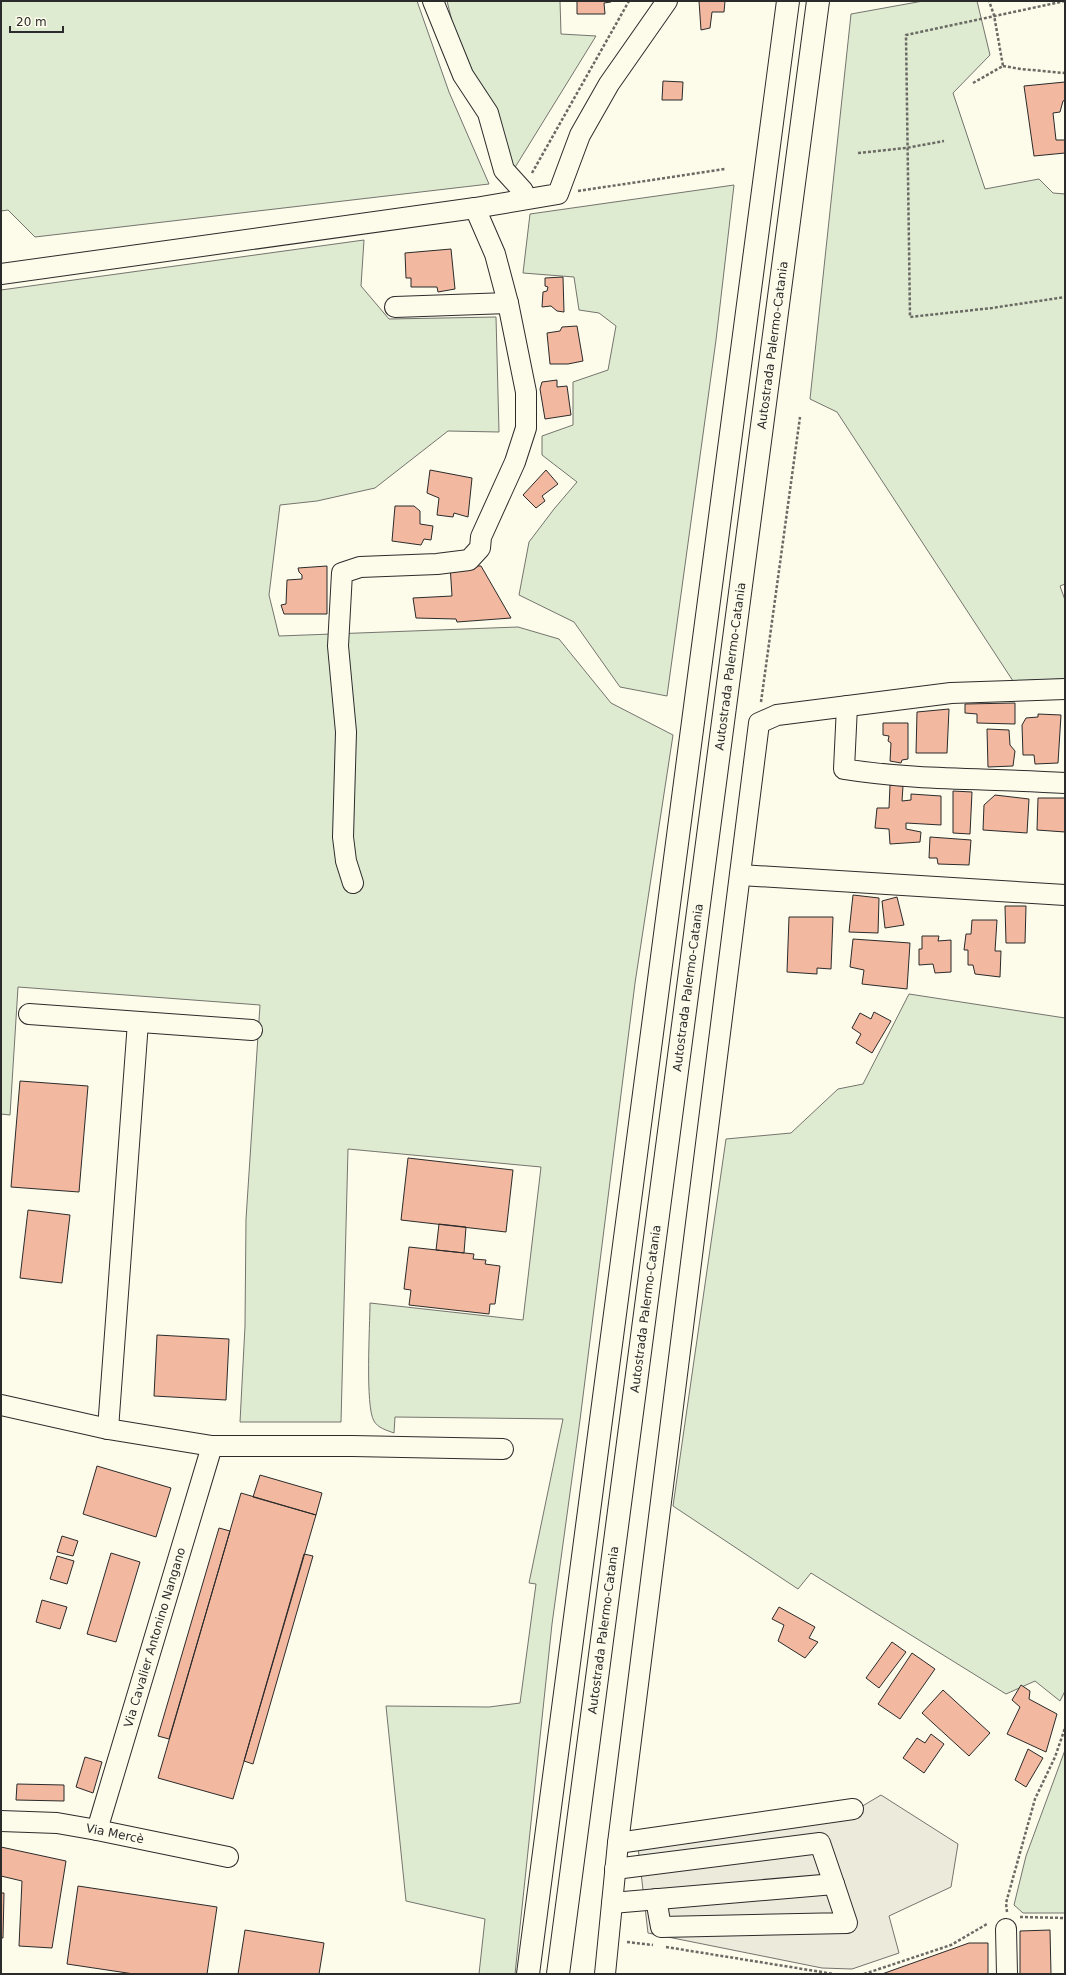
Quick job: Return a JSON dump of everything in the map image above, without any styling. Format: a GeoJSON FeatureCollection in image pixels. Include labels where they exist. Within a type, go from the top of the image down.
{"type":"FeatureCollection","features":[{"type":"Feature","properties":{"kind":"highway"},"geometry":{"type":"LineString","coordinates":[[528,1974],[788,1]]}},
{"type":"Feature","properties":{"kind":"highway","name":"Autostrada Palermo-Catania"},"geometry":{"type":"LineString","coordinates":[[558,1974],[818,1]]}},
{"type":"Feature","properties":{"kind":"street"},"geometry":{"type":"LineString","coordinates":[[433,1],[463,75],[488,113],[504,170],[523,191]]}},
{"type":"Feature","properties":{"kind":"street"},"geometry":{"type":"LineString","coordinates":[[1,274],[475,208],[558,194],[584,129],[609,84],[667,1]]}},
{"type":"Feature","properties":{"kind":"street"},"geometry":{"type":"LineString","coordinates":[[353,883],[346,861],[343,837],[346,732],[338,646],[342,573],[360,567],[436,564],[469,560],[480,548],[481,537],[515,462],[526,428],[526,392],[508,303],[495,254],[475,208]]}},
{"type":"Feature","properties":{"kind":"street"},"geometry":{"type":"LineString","coordinates":[[395,307],[508,303]]}},
{"type":"Feature","properties":{"kind":"street"},"geometry":{"type":"LineString","coordinates":[[605,1974],[618,1843],[759,723],[777,715],[951,692],[1065,689]]}},
{"type":"Feature","properties":{"kind":"street"},"geometry":{"type":"LineString","coordinates":[[847,706],[844,768],[882,775],[951,780],[1065,783]]}},
{"type":"Feature","properties":{"kind":"street"},"geometry":{"type":"LineString","coordinates":[[740,875],[1065,894]]}},
{"type":"Feature","properties":{"kind":"street"},"geometry":{"type":"LineString","coordinates":[[29,1014],[252,1030]]}},
{"type":"Feature","properties":{"kind":"street"},"geometry":{"type":"LineString","coordinates":[[108,1429],[138,1022]]}},
{"type":"Feature","properties":{"kind":"street"},"geometry":{"type":"LineString","coordinates":[[1,1405],[108,1429],[212,1446],[352,1446],[503,1449]]}},
{"type":"Feature","properties":{"kind":"street","name":"Via Cavalier Antonino Nangano"},"geometry":{"type":"LineString","coordinates":[[97,1830],[212,1446]]}},
{"type":"Feature","properties":{"kind":"street"},"geometry":{"type":"LineString","coordinates":[[618,1843],[853,1809]]}},
{"type":"Feature","properties":{"kind":"street","name":"Via Mercè"},"geometry":{"type":"LineString","coordinates":[[1,1821],[57,1823],[228,1857]]}},
{"type":"Feature","properties":{"kind":"street"},"geometry":{"type":"LineString","coordinates":[[615,1869],[820,1843],[847,1923],[661,1927],[656,1899]]}},
{"type":"Feature","properties":{"kind":"street"},"geometry":{"type":"LineString","coordinates":[[612,1903],[834,1884]]}},
{"type":"Feature","properties":{"kind":"street"},"geometry":{"type":"LineString","coordinates":[[1000,1925],[1007,1974]]}},
{"type":"Feature","properties":{"kind":"path"},"geometry":{"type":"LineString","coordinates":[[523,191],[545,149],[629,1]]}},
{"type":"Feature","properties":{"kind":"path"},"geometry":{"type":"LineString","coordinates":[[989,1],[994,15],[1003,66]]}},
{"type":"Feature","properties":{"kind":"path"},"geometry":{"type":"LineString","coordinates":[[1065,1],[906,35],[906,148],[910,317],[992,308],[1065,297]]}},
{"type":"Feature","properties":{"kind":"path"},"geometry":{"type":"LineString","coordinates":[[973,84],[1003,66],[1064,73]]}},
{"type":"Feature","properties":{"kind":"path"},"geometry":{"type":"LineString","coordinates":[[858,153],[906,148],[944,141]]}},
{"type":"Feature","properties":{"kind":"path"},"geometry":{"type":"LineString","coordinates":[[558,194],[725,169]]}},
{"type":"Feature","properties":{"kind":"path"},"geometry":{"type":"LineString","coordinates":[[759,723],[800,417]]}},
{"type":"Feature","properties":{"kind":"path"},"geometry":{"type":"LineString","coordinates":[[1065,1728],[1055,1757],[1035,1799],[1006,1903],[1007,1913],[1020,1917],[1065,1918]]}},
{"type":"Feature","properties":{"kind":"path"},"geometry":{"type":"LineString","coordinates":[[864,1974],[951,1945],[1000,1925]]}},
{"type":"Feature","properties":{"kind":"path"},"geometry":{"type":"LineString","coordinates":[[608,1939],[655,1945]]}},
{"type":"Feature","properties":{"kind":"path"},"geometry":{"type":"LineString","coordinates":[[663,1946],[834,1974]]}},
{"type":"Feature","properties":{"kind":"green space"},"geometry":{"type":"Polygon","coordinates":[[[1,1],[417,1],[449,92],[489,184],[35,237],[8,210],[1,211],[1,1]]]}},
{"type":"Feature","properties":{"kind":"green space"},"geometry":{"type":"Polygon","coordinates":[[[447,1],[560,1],[561,34],[596,36],[514,169],[456,37],[447,1]]]}},
{"type":"Feature","properties":{"kind":"green space"},"geometry":{"type":"Polygon","coordinates":[[[923,1],[977,1],[990,55],[953,93],[985,189],[1039,179],[1053,193],[1065,194],[1065,584],[1060,586],[1065,600],[1065,679],[1013,681],[837,412],[810,399],[851,14],[923,1]]]}},
{"type":"Feature","properties":{"kind":"green space"},"geometry":{"type":"Polygon","coordinates":[[[734,185],[716,340],[667,696],[620,687],[574,622],[519,595],[529,542],[577,482],[542,455],[542,436],[573,425],[573,382],[608,370],[616,326],[599,313],[579,310],[574,277],[523,273],[530,214],[734,185]]]}},
{"type":"Feature","properties":{"kind":"green space"},"geometry":{"type":"Polygon","coordinates":[[[364,240],[361,286],[389,319],[496,317],[499,432],[448,431],[375,488],[317,501],[280,505],[269,595],[279,636],[518,627],[559,639],[611,703],[673,735],[635,983],[580,1420],[552,1624],[515,1974],[479,1974],[485,1919],[406,1901],[386,1706],[489,1707],[520,1703],[536,1584],[529,1583],[563,1419],[395,1417],[394,1433],[380,1427],[374,1421],[371,1413],[369,1383],[370,1303],[523,1320],[541,1167],[348,1149],[341,1422],[240,1422],[245,1326],[246,1219],[260,1005],[18,987],[10,1115],[1,1114],[1,290],[364,240]]]}},
{"type":"Feature","properties":{"kind":"green space"},"geometry":{"type":"Polygon","coordinates":[[[909,994],[1065,1018],[1065,1691],[1060,1701],[1035,1681],[1006,1694],[811,1573],[798,1589],[673,1506],[726,1139],[791,1133],[838,1089],[863,1084],[909,994]]]}},
{"type":"Feature","properties":{"kind":"green space"},"geometry":{"type":"Polygon","coordinates":[[[1065,1750],[1065,1913],[1023,1913],[1014,1905],[1026,1856],[1065,1750]]]}},
{"type":"Feature","properties":{"kind":"shaded area"},"geometry":{"type":"Polygon","coordinates":[[[881,1795],[958,1844],[951,1887],[889,1916],[899,1953],[852,1969],[822,1968],[648,1933],[638,1847],[844,1817],[881,1795]]]}},
{"type":"Feature","properties":{"kind":"building"},"geometry":{"type":"Polygon","coordinates":[[[577,1],[611,2],[604,3],[605,14],[577,14],[577,1]]]}},
{"type":"Feature","properties":{"kind":"building"},"geometry":{"type":"Polygon","coordinates":[[[699,1],[725,1],[724,12],[712,12],[710,28],[701,30],[699,1]]]}},
{"type":"Feature","properties":{"kind":"building"},"geometry":{"type":"Polygon","coordinates":[[[663,81],[683,82],[682,100],[662,100],[663,81]]]}},
{"type":"Feature","properties":{"kind":"building"},"geometry":{"type":"Polygon","coordinates":[[[1065,82],[1065,100],[1063,101],[1060,112],[1053,113],[1056,140],[1065,140],[1065,153],[1034,156],[1024,86],[1065,82]]]}},
{"type":"Feature","properties":{"kind":"building"},"geometry":{"type":"Polygon","coordinates":[[[451,249],[455,289],[438,292],[437,287],[411,287],[411,278],[406,278],[405,253],[451,249]]]}},
{"type":"Feature","properties":{"kind":"building"},"geometry":{"type":"Polygon","coordinates":[[[563,277],[564,312],[557,311],[551,306],[542,307],[543,292],[547,291],[548,287],[545,286],[545,278],[563,277]]]}},
{"type":"Feature","properties":{"kind":"building"},"geometry":{"type":"Polygon","coordinates":[[[577,326],[583,361],[568,364],[550,364],[547,333],[560,331],[562,327],[577,326]]]}},
{"type":"Feature","properties":{"kind":"building"},"geometry":{"type":"Polygon","coordinates":[[[557,380],[557,387],[567,386],[571,415],[545,419],[540,389],[542,382],[557,380]]]}},
{"type":"Feature","properties":{"kind":"building"},"geometry":{"type":"Polygon","coordinates":[[[430,470],[472,478],[468,517],[454,513],[453,517],[437,515],[439,498],[427,493],[430,470]]]}},
{"type":"Feature","properties":{"kind":"building"},"geometry":{"type":"Polygon","coordinates":[[[546,470],[558,484],[542,496],[545,501],[536,508],[523,495],[546,470]]]}},
{"type":"Feature","properties":{"kind":"building"},"geometry":{"type":"Polygon","coordinates":[[[395,506],[414,506],[420,511],[420,524],[433,526],[431,540],[424,539],[421,545],[392,541],[395,506]]]}},
{"type":"Feature","properties":{"kind":"building"},"geometry":{"type":"Polygon","coordinates":[[[450,565],[481,566],[511,618],[457,622],[456,619],[416,618],[413,598],[452,596],[450,565]]]}},
{"type":"Feature","properties":{"kind":"building"},"geometry":{"type":"Polygon","coordinates":[[[327,566],[327,614],[284,614],[281,605],[286,604],[287,580],[302,579],[302,575],[298,568],[327,566]]]}},
{"type":"Feature","properties":{"kind":"building"},"geometry":{"type":"Polygon","coordinates":[[[1015,703],[1015,724],[977,723],[977,714],[965,713],[965,704],[1015,703]]]}},
{"type":"Feature","properties":{"kind":"building"},"geometry":{"type":"Polygon","coordinates":[[[949,709],[947,753],[916,753],[917,712],[949,709]]]}},
{"type":"Feature","properties":{"kind":"building"},"geometry":{"type":"Polygon","coordinates":[[[1038,714],[1061,715],[1058,763],[1035,764],[1034,755],[1023,755],[1022,725],[1026,718],[1038,717],[1038,714]]]}},
{"type":"Feature","properties":{"kind":"building"},"geometry":{"type":"Polygon","coordinates":[[[883,723],[908,723],[908,759],[902,760],[901,763],[890,761],[891,743],[888,741],[889,736],[883,735],[883,723]]]}},
{"type":"Feature","properties":{"kind":"building"},"geometry":{"type":"Polygon","coordinates":[[[987,729],[1009,730],[1010,745],[1015,751],[1013,766],[988,767],[987,729]]]}},
{"type":"Feature","properties":{"kind":"building"},"geometry":{"type":"Polygon","coordinates":[[[890,785],[903,786],[902,801],[911,800],[911,794],[941,796],[941,825],[906,823],[906,829],[921,832],[920,842],[890,844],[889,829],[875,828],[877,808],[889,808],[890,785]]]}},
{"type":"Feature","properties":{"kind":"building"},"geometry":{"type":"Polygon","coordinates":[[[953,791],[972,792],[970,834],[953,833],[953,791]]]}},
{"type":"Feature","properties":{"kind":"building"},"geometry":{"type":"Polygon","coordinates":[[[995,795],[1029,799],[1027,833],[983,830],[984,805],[995,795]]]}},
{"type":"Feature","properties":{"kind":"building"},"geometry":{"type":"Polygon","coordinates":[[[1038,798],[1065,798],[1065,832],[1037,830],[1038,798]]]}},
{"type":"Feature","properties":{"kind":"building"},"geometry":{"type":"Polygon","coordinates":[[[930,837],[971,840],[969,865],[938,864],[937,858],[929,858],[930,837]]]}},
{"type":"Feature","properties":{"kind":"building"},"geometry":{"type":"Polygon","coordinates":[[[853,895],[879,898],[878,933],[849,932],[853,895]]]}},
{"type":"Feature","properties":{"kind":"building"},"geometry":{"type":"Polygon","coordinates":[[[897,897],[904,925],[885,928],[882,901],[897,897]]]}},
{"type":"Feature","properties":{"kind":"building"},"geometry":{"type":"Polygon","coordinates":[[[1005,906],[1026,906],[1025,943],[1006,943],[1005,906]]]}},
{"type":"Feature","properties":{"kind":"building"},"geometry":{"type":"Polygon","coordinates":[[[789,917],[833,917],[831,969],[817,968],[817,974],[787,972],[789,917]]]}},
{"type":"Feature","properties":{"kind":"building"},"geometry":{"type":"Polygon","coordinates":[[[972,920],[997,920],[995,951],[1001,951],[1000,977],[975,974],[973,965],[968,965],[968,950],[964,950],[966,934],[971,934],[972,920]]]}},
{"type":"Feature","properties":{"kind":"building"},"geometry":{"type":"Polygon","coordinates":[[[922,936],[939,936],[938,941],[951,940],[951,972],[935,973],[933,964],[919,965],[919,949],[922,949],[922,936]]]}},
{"type":"Feature","properties":{"kind":"building"},"geometry":{"type":"Polygon","coordinates":[[[853,939],[910,943],[907,989],[862,984],[864,970],[850,967],[853,939]]]}},
{"type":"Feature","properties":{"kind":"building"},"geometry":{"type":"Polygon","coordinates":[[[874,1012],[891,1021],[872,1053],[856,1043],[861,1034],[852,1028],[860,1013],[871,1019],[874,1012]]]}},
{"type":"Feature","properties":{"kind":"building"},"geometry":{"type":"Polygon","coordinates":[[[20,1081],[88,1086],[79,1192],[11,1187],[20,1081]]]}},
{"type":"Feature","properties":{"kind":"building"},"geometry":{"type":"Polygon","coordinates":[[[408,1158],[513,1170],[506,1232],[401,1220],[408,1158]]]}},
{"type":"Feature","properties":{"kind":"building"},"geometry":{"type":"Polygon","coordinates":[[[28,1210],[70,1215],[62,1283],[20,1278],[28,1210]]]}},
{"type":"Feature","properties":{"kind":"building"},"geometry":{"type":"Polygon","coordinates":[[[439,1224],[466,1227],[464,1253],[436,1250],[439,1224]]]}},
{"type":"Feature","properties":{"kind":"building"},"geometry":{"type":"Polygon","coordinates":[[[409,1247],[474,1254],[473,1259],[486,1260],[485,1264],[500,1266],[495,1304],[490,1304],[489,1314],[409,1305],[411,1290],[404,1289],[409,1247]]]}},
{"type":"Feature","properties":{"kind":"building"},"geometry":{"type":"Polygon","coordinates":[[[157,1335],[229,1339],[226,1400],[154,1396],[157,1335]]]}},
{"type":"Feature","properties":{"kind":"building"},"geometry":{"type":"Polygon","coordinates":[[[97,1466],[171,1488],[156,1537],[83,1514],[97,1466]]]}},
{"type":"Feature","properties":{"kind":"building"},"geometry":{"type":"Polygon","coordinates":[[[260,1475],[322,1493],[316,1515],[253,1497],[260,1475]]]}},
{"type":"Feature","properties":{"kind":"building"},"geometry":{"type":"Polygon","coordinates":[[[241,1493],[316,1515],[233,1799],[158,1778],[241,1493]]]}},
{"type":"Feature","properties":{"kind":"building"},"geometry":{"type":"Polygon","coordinates":[[[219,1528],[230,1531],[169,1739],[158,1736],[219,1528]]]}},
{"type":"Feature","properties":{"kind":"building"},"geometry":{"type":"Polygon","coordinates":[[[62,1536],[78,1541],[73,1556],[57,1552],[62,1536]]]}},
{"type":"Feature","properties":{"kind":"building"},"geometry":{"type":"Polygon","coordinates":[[[111,1553],[140,1562],[116,1642],[87,1634],[111,1553]]]}},
{"type":"Feature","properties":{"kind":"building"},"geometry":{"type":"Polygon","coordinates":[[[304,1554],[313,1556],[253,1764],[244,1761],[304,1554]]]}},
{"type":"Feature","properties":{"kind":"building"},"geometry":{"type":"Polygon","coordinates":[[[57,1556],[74,1561],[67,1584],[50,1579],[57,1556]]]}},
{"type":"Feature","properties":{"kind":"building"},"geometry":{"type":"Polygon","coordinates":[[[42,1600],[67,1607],[60,1629],[36,1622],[42,1600]]]}},
{"type":"Feature","properties":{"kind":"building"},"geometry":{"type":"Polygon","coordinates":[[[779,1607],[815,1627],[809,1638],[818,1642],[805,1658],[778,1641],[784,1625],[772,1619],[779,1607]]]}},
{"type":"Feature","properties":{"kind":"building"},"geometry":{"type":"Polygon","coordinates":[[[892,1642],[906,1652],[879,1688],[866,1678],[892,1642]]]}},
{"type":"Feature","properties":{"kind":"building"},"geometry":{"type":"Polygon","coordinates":[[[912,1653],[935,1669],[900,1719],[878,1704],[912,1653]]]}},
{"type":"Feature","properties":{"kind":"building"},"geometry":{"type":"Polygon","coordinates":[[[1021,1685],[1030,1691],[1029,1699],[1057,1714],[1046,1752],[1007,1734],[1020,1707],[1012,1700],[1021,1685]]]}},
{"type":"Feature","properties":{"kind":"building"},"geometry":{"type":"Polygon","coordinates":[[[943,1690],[990,1733],[969,1756],[922,1713],[943,1690]]]}},
{"type":"Feature","properties":{"kind":"building"},"geometry":{"type":"Polygon","coordinates":[[[931,1734],[944,1744],[924,1773],[903,1758],[917,1738],[925,1743],[931,1734]]]}},
{"type":"Feature","properties":{"kind":"building"},"geometry":{"type":"Polygon","coordinates":[[[1028,1749],[1043,1758],[1026,1787],[1015,1780],[1028,1749]]]}},
{"type":"Feature","properties":{"kind":"building"},"geometry":{"type":"Polygon","coordinates":[[[85,1757],[102,1762],[93,1793],[76,1787],[85,1757]]]}},
{"type":"Feature","properties":{"kind":"building"},"geometry":{"type":"Polygon","coordinates":[[[17,1784],[64,1785],[64,1801],[16,1800],[17,1784]]]}},
{"type":"Feature","properties":{"kind":"building"},"geometry":{"type":"Polygon","coordinates":[[[1,1847],[66,1861],[52,1948],[19,1946],[22,1881],[1,1876],[1,1847]]]}},
{"type":"Feature","properties":{"kind":"building"},"geometry":{"type":"Polygon","coordinates":[[[78,1886],[217,1907],[207,1974],[134,1974],[67,1964],[78,1886]]]}},
{"type":"Feature","properties":{"kind":"building"},"geometry":{"type":"Polygon","coordinates":[[[1,1893],[4,1893],[3,1938],[1,1938],[1,1893]]]}},
{"type":"Feature","properties":{"kind":"building"},"geometry":{"type":"Polygon","coordinates":[[[245,1930],[324,1943],[319,1974],[238,1974],[245,1930]]]}},
{"type":"Feature","properties":{"kind":"building"},"geometry":{"type":"Polygon","coordinates":[[[1050,1930],[1051,1974],[1020,1974],[1020,1931],[1050,1930]]]}},
{"type":"Feature","properties":{"kind":"building"},"geometry":{"type":"Polygon","coordinates":[[[969,1943],[988,1943],[988,1974],[882,1974],[969,1943]]]}}]}
